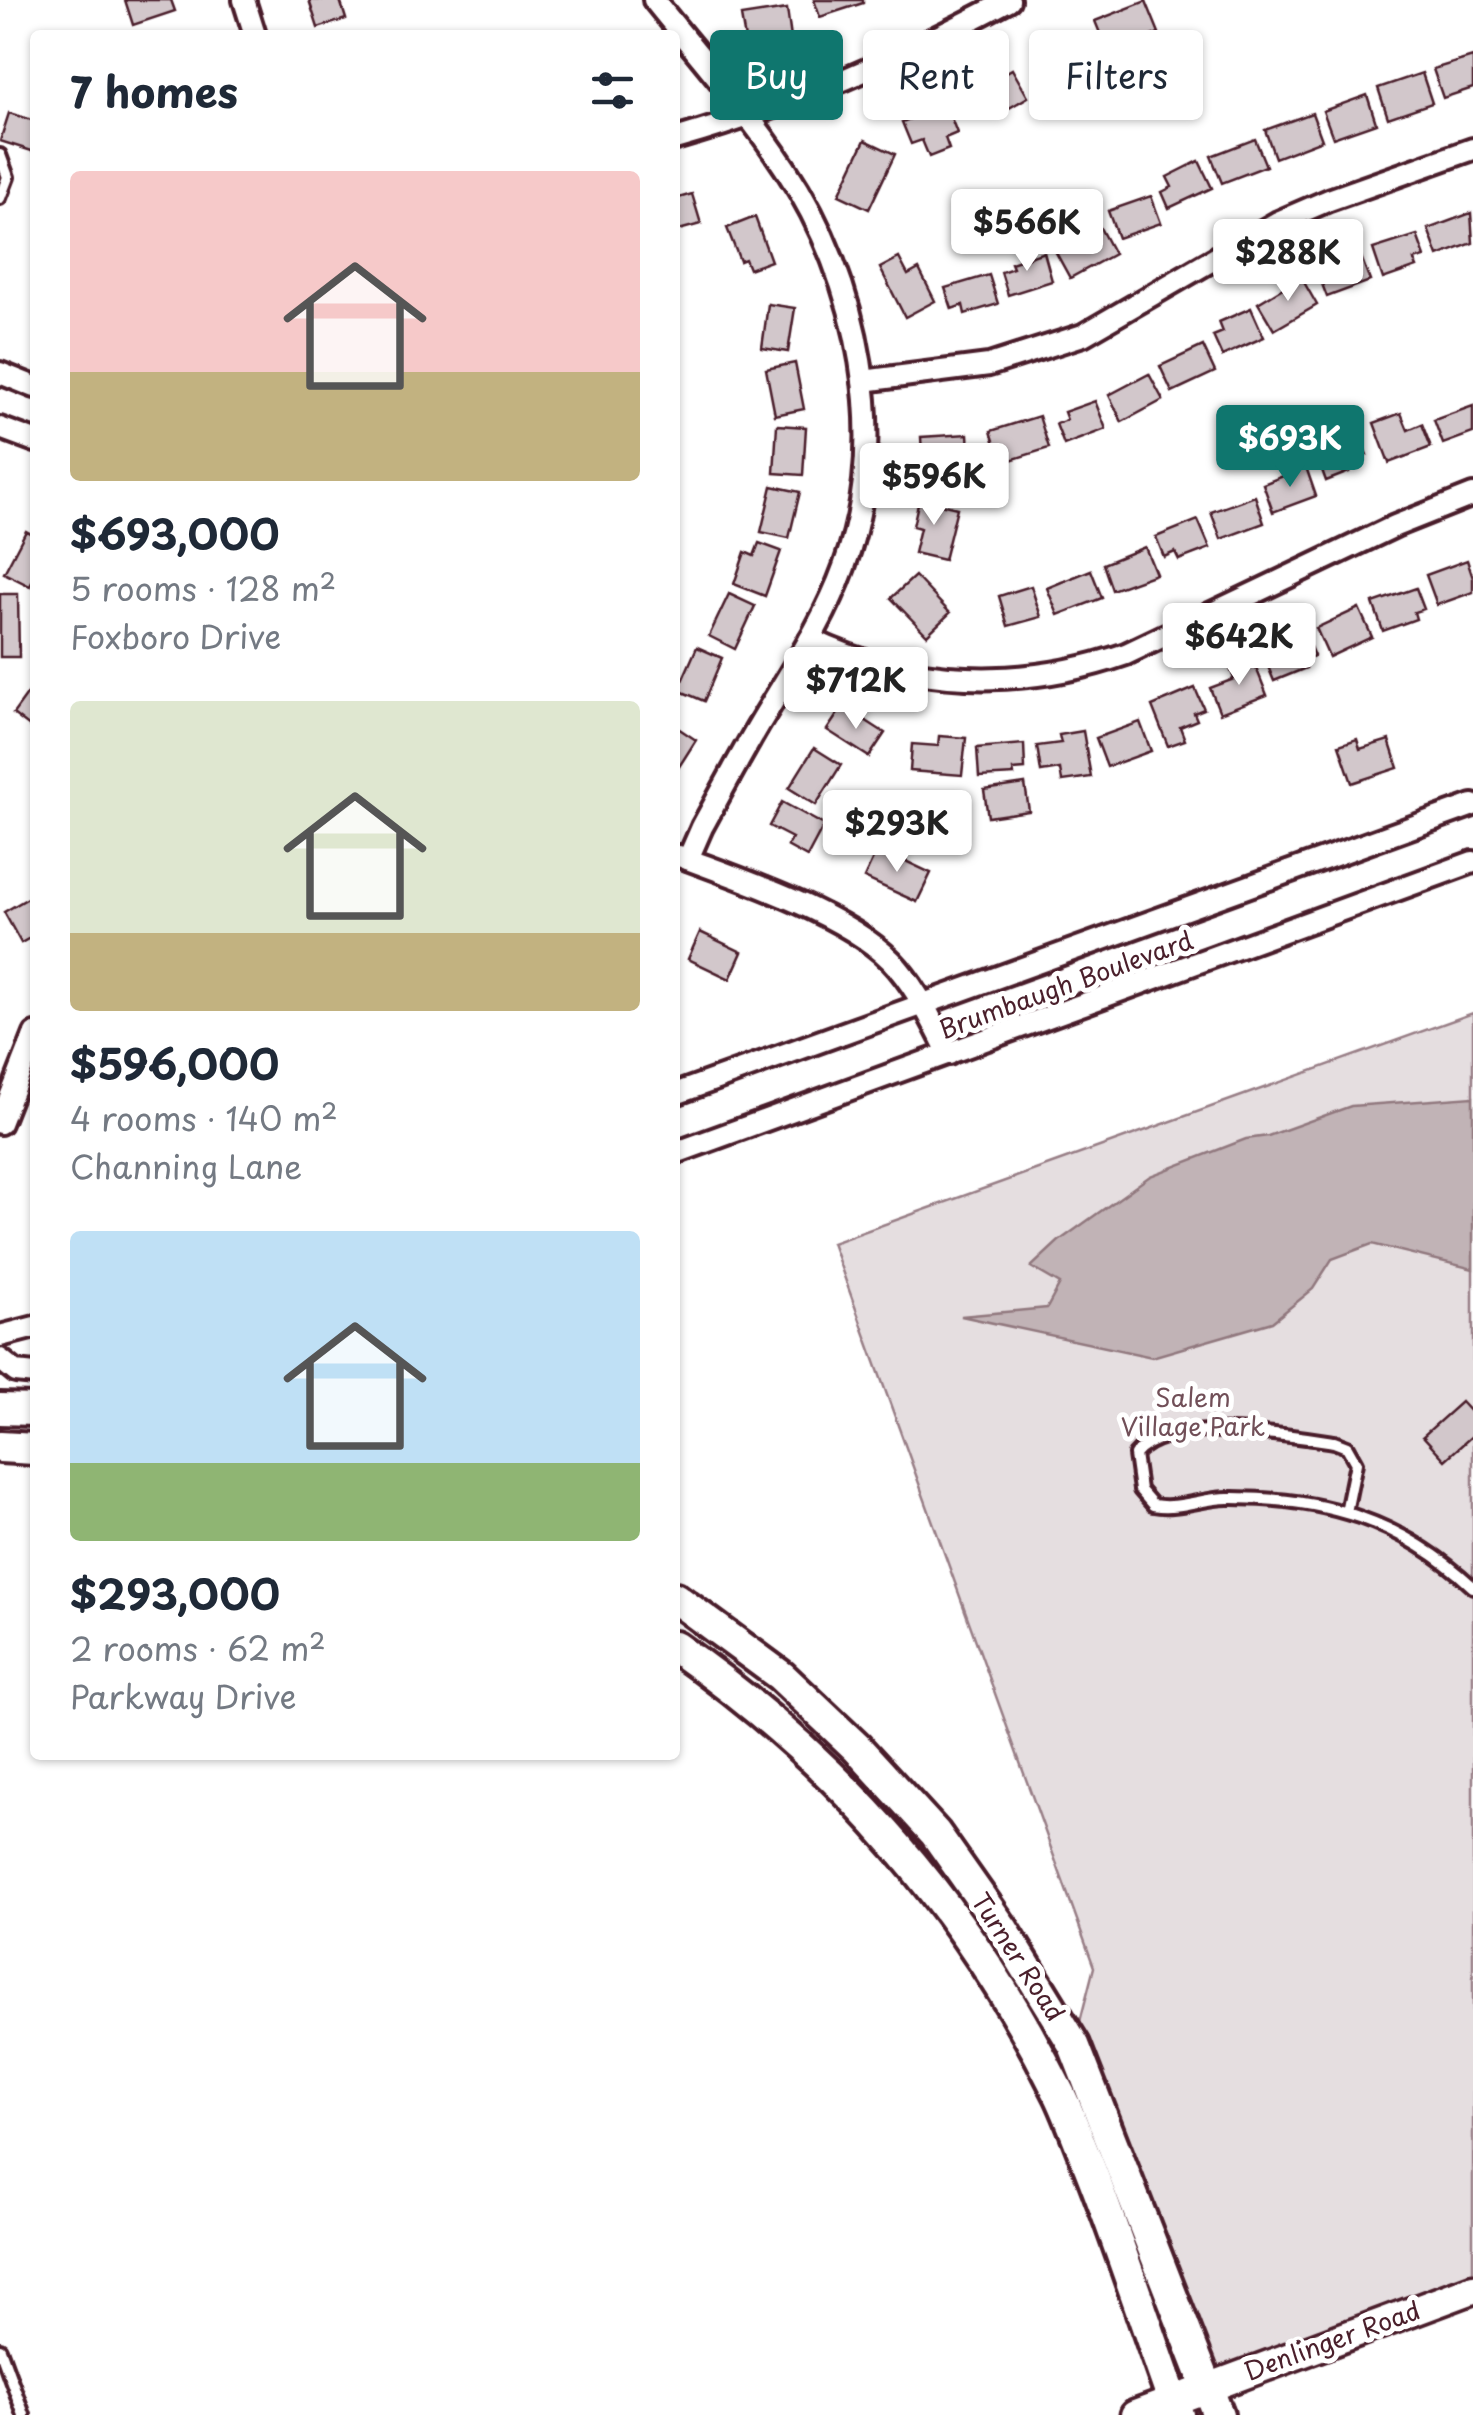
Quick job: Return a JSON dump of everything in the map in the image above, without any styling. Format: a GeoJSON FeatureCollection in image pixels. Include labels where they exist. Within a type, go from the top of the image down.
{"type":"FeatureCollection","features":[{"type":"Feature","properties":{"kind":"main road"},"geometry":{"type":"LineString","coordinates":[[0,1409],[30,1410]]}},
{"type":"Feature","properties":{"kind":"main road"},"geometry":{"type":"LineString","coordinates":[[0,1448],[30,1449]]}},
{"type":"Feature","properties":{"kind":"main road","name":"Turner Road"},"geometry":{"type":"LineString","coordinates":[[680,1602],[781,1676],[857,1748],[934,1834],[1004,1931],[1074,2045],[1213,2401]]}},
{"type":"Feature","properties":{"kind":"main road","name":"Turner Road"},"geometry":{"type":"LineString","coordinates":[[680,1651],[794,1738],[866,1809],[943,1901],[1061,2096],[1102,2198],[1175,2408]]}},
{"type":"Feature","properties":{"kind":"street"},"geometry":{"type":"LineString","coordinates":[[244,0],[253,30]]}},
{"type":"Feature","properties":{"kind":"street"},"geometry":{"type":"LineString","coordinates":[[654,0],[678,30]]}},
{"type":"Feature","properties":{"kind":"street"},"geometry":{"type":"LineString","coordinates":[[843,81],[1009,0]]}},
{"type":"Feature","properties":{"kind":"street"},"geometry":{"type":"LineString","coordinates":[[680,33],[710,71]]}},
{"type":"Feature","properties":{"kind":"street"},"geometry":{"type":"LineString","coordinates":[[680,138],[740,120]]}},
{"type":"Feature","properties":{"kind":"street"},"geometry":{"type":"LineString","coordinates":[[748,120],[784,168],[824,242],[843,292],[863,381],[867,448],[856,528],[838,582],[810,639],[681,856],[853,931],[896,965],[923,1004],[949,1054]]}},
{"type":"Feature","properties":{"kind":"street"},"geometry":{"type":"LineString","coordinates":[[863,381],[990,365],[1083,336],[1278,222],[1473,149]]}},
{"type":"Feature","properties":{"kind":"street"},"geometry":{"type":"LineString","coordinates":[[0,373],[30,385]]}},
{"type":"Feature","properties":{"kind":"street"},"geometry":{"type":"LineString","coordinates":[[0,428],[30,439]]}},
{"type":"Feature","properties":{"kind":"street"},"geometry":{"type":"LineString","coordinates":[[810,639],[860,660],[904,672],[969,679],[1081,668],[1126,654],[1395,526],[1473,495]]}},
{"type":"Feature","properties":{"kind":"street","name":"Brumbaugh Boulevard"},"geometry":{"type":"LineString","coordinates":[[680,1092],[1473,805]]}},
{"type":"Feature","properties":{"kind":"street","name":"Brumbaugh Boulevard"},"geometry":{"type":"LineString","coordinates":[[680,1151],[1473,862]]}},
{"type":"Feature","properties":{"kind":"street"},"geometry":{"type":"LineString","coordinates":[[0,1123],[30,1047]]}},
{"type":"Feature","properties":{"kind":"street"},"geometry":{"type":"LineString","coordinates":[[0,1336],[30,1329]]}},
{"type":"Feature","properties":{"kind":"street"},"geometry":{"type":"LineString","coordinates":[[0,1359],[16,1372],[30,1373]]}},
{"type":"Feature","properties":{"kind":"street","name":"Denlinger Road"},"geometry":{"type":"LineString","coordinates":[[1135,2415],[1213,2401],[1473,2289]]}},
{"type":"Feature","properties":{"kind":"lane"},"geometry":{"type":"LineString","coordinates":[[0,155],[8,177],[0,198]]}},
{"type":"Feature","properties":{"kind":"lane"},"geometry":{"type":"LineString","coordinates":[[1346,1512],[1356,1463],[1347,1447],[1334,1442],[1200,1431],[1148,1442],[1135,1455],[1140,1490],[1152,1506],[1165,1508],[1221,1498],[1271,1498],[1346,1512],[1423,1546],[1473,1587]]}},
{"type":"Feature","properties":{"kind":"lane"},"geometry":{"type":"LineString","coordinates":[[0,2349],[24,2415]]}},
{"type":"Feature","properties":{"kind":"green space","name":"Salem Village Park"},"geometry":{"type":"Polygon","coordinates":[[[1473,1013],[1473,2289],[1208,2387],[1074,2045],[1094,1967],[832,1243],[1473,1013]]]}},
{"type":"Feature","properties":{"kind":"shaded area"},"geometry":{"type":"Polygon","coordinates":[[[1473,1097],[1473,1269],[1372,1244],[1332,1259],[1313,1289],[1272,1322],[1152,1357],[961,1316],[1047,1308],[1060,1284],[1031,1267],[1059,1241],[1150,1176],[1246,1139],[1268,1136],[1351,1106],[1473,1097]]]}},
{"type":"Feature","properties":{"kind":"building"},"geometry":{"type":"Polygon","coordinates":[[[125,0],[171,0],[175,11],[133,25],[125,0]]]}},
{"type":"Feature","properties":{"kind":"building"},"geometry":{"type":"Polygon","coordinates":[[[309,0],[340,0],[346,19],[318,28],[309,0]]]}},
{"type":"Feature","properties":{"kind":"building"},"geometry":{"type":"Polygon","coordinates":[[[814,0],[863,0],[863,3],[820,17],[814,0]]]}},
{"type":"Feature","properties":{"kind":"building"},"geometry":{"type":"Polygon","coordinates":[[[1146,1],[1158,30],[1099,30],[1095,21],[1146,1]]]}},
{"type":"Feature","properties":{"kind":"building"},"geometry":{"type":"Polygon","coordinates":[[[787,9],[790,30],[743,30],[741,16],[787,9]]]}},
{"type":"Feature","properties":{"kind":"building"},"geometry":{"type":"Polygon","coordinates":[[[1473,57],[1473,88],[1443,98],[1433,69],[1473,57]]]}},
{"type":"Feature","properties":{"kind":"building"},"geometry":{"type":"Polygon","coordinates":[[[1012,69],[1028,97],[1009,108],[1012,69]]]}},
{"type":"Feature","properties":{"kind":"building"},"geometry":{"type":"Polygon","coordinates":[[[1422,73],[1432,103],[1388,118],[1378,88],[1422,73]]]}},
{"type":"Feature","properties":{"kind":"building"},"geometry":{"type":"Polygon","coordinates":[[[1367,95],[1376,123],[1333,138],[1323,111],[1367,95]]]}},
{"type":"Feature","properties":{"kind":"building"},"geometry":{"type":"Polygon","coordinates":[[[9,113],[30,119],[30,150],[0,141],[9,113]]]}},
{"type":"Feature","properties":{"kind":"building"},"geometry":{"type":"Polygon","coordinates":[[[1312,113],[1322,140],[1275,158],[1265,130],[1312,113]]]}},
{"type":"Feature","properties":{"kind":"building"},"geometry":{"type":"Polygon","coordinates":[[[952,120],[957,133],[945,138],[949,149],[929,157],[922,140],[911,144],[902,122],[952,120]]]}},
{"type":"Feature","properties":{"kind":"building"},"geometry":{"type":"Polygon","coordinates":[[[1255,139],[1266,166],[1222,183],[1211,156],[1255,139]]]}},
{"type":"Feature","properties":{"kind":"building"},"geometry":{"type":"Polygon","coordinates":[[[865,140],[895,154],[869,209],[839,195],[865,140]]]}},
{"type":"Feature","properties":{"kind":"building"},"geometry":{"type":"Polygon","coordinates":[[[1199,161],[1212,188],[1169,208],[1162,192],[1172,187],[1167,177],[1199,161]]]}},
{"type":"Feature","properties":{"kind":"building"},"geometry":{"type":"Polygon","coordinates":[[[692,194],[701,224],[680,230],[680,198],[692,194]]]}},
{"type":"Feature","properties":{"kind":"building"},"geometry":{"type":"Polygon","coordinates":[[[1001,196],[1008,220],[985,226],[978,203],[1001,196]]]}},
{"type":"Feature","properties":{"kind":"building"},"geometry":{"type":"Polygon","coordinates":[[[1151,196],[1161,223],[1118,238],[1108,211],[1151,196]]]}},
{"type":"Feature","properties":{"kind":"building"},"geometry":{"type":"Polygon","coordinates":[[[1471,213],[1473,243],[1438,256],[1428,229],[1471,213]]]}},
{"type":"Feature","properties":{"kind":"building"},"geometry":{"type":"Polygon","coordinates":[[[755,217],[771,261],[749,269],[745,259],[740,261],[727,228],[755,217]]]}},
{"type":"Feature","properties":{"kind":"building"},"geometry":{"type":"Polygon","coordinates":[[[1098,224],[1114,254],[1070,278],[1048,238],[1066,228],[1072,239],[1098,224]]]}},
{"type":"Feature","properties":{"kind":"building"},"geometry":{"type":"Polygon","coordinates":[[[1417,235],[1425,257],[1414,260],[1417,267],[1383,279],[1373,249],[1417,235]]]}},
{"type":"Feature","properties":{"kind":"building"},"geometry":{"type":"Polygon","coordinates":[[[1044,252],[1052,281],[1008,295],[1001,272],[1013,268],[1011,263],[1044,252]]]}},
{"type":"Feature","properties":{"kind":"building"},"geometry":{"type":"Polygon","coordinates":[[[1360,254],[1370,281],[1327,297],[1317,271],[1360,254]]]}},
{"type":"Feature","properties":{"kind":"building"},"geometry":{"type":"Polygon","coordinates":[[[899,258],[908,275],[919,269],[935,301],[905,317],[880,268],[899,258]]]}},
{"type":"Feature","properties":{"kind":"building"},"geometry":{"type":"Polygon","coordinates":[[[989,275],[998,304],[965,314],[963,305],[952,309],[945,288],[989,275]]]}},
{"type":"Feature","properties":{"kind":"building"},"geometry":{"type":"Polygon","coordinates":[[[1301,277],[1317,305],[1274,330],[1258,303],[1301,277]]]}},
{"type":"Feature","properties":{"kind":"building"},"geometry":{"type":"Polygon","coordinates":[[[768,304],[795,308],[788,352],[762,348],[768,304]]]}},
{"type":"Feature","properties":{"kind":"building"},"geometry":{"type":"Polygon","coordinates":[[[1251,308],[1264,337],[1222,356],[1213,336],[1223,332],[1219,322],[1251,308]]]}},
{"type":"Feature","properties":{"kind":"building"},"geometry":{"type":"Polygon","coordinates":[[[1203,346],[1215,372],[1172,392],[1160,366],[1203,346]]]}},
{"type":"Feature","properties":{"kind":"building"},"geometry":{"type":"Polygon","coordinates":[[[795,363],[804,409],[775,415],[766,369],[795,363]]]}},
{"type":"Feature","properties":{"kind":"building"},"geometry":{"type":"Polygon","coordinates":[[[1149,374],[1163,400],[1122,422],[1109,395],[1149,374]]]}},
{"type":"Feature","properties":{"kind":"building"},"geometry":{"type":"Polygon","coordinates":[[[1095,401],[1106,429],[1064,445],[1056,424],[1067,420],[1064,412],[1095,401]]]}},
{"type":"Feature","properties":{"kind":"building"},"geometry":{"type":"Polygon","coordinates":[[[1473,406],[1473,433],[1443,444],[1434,420],[1473,406]]]}},
{"type":"Feature","properties":{"kind":"building"},"geometry":{"type":"Polygon","coordinates":[[[1401,413],[1408,430],[1422,424],[1431,447],[1389,463],[1374,423],[1401,413]]]}},
{"type":"Feature","properties":{"kind":"building"},"geometry":{"type":"Polygon","coordinates":[[[1039,416],[1049,448],[1001,463],[991,431],[1039,416]]]}},
{"type":"Feature","properties":{"kind":"building"},"geometry":{"type":"Polygon","coordinates":[[[777,425],[806,427],[803,475],[774,473],[777,425]]]}},
{"type":"Feature","properties":{"kind":"building"},"geometry":{"type":"Polygon","coordinates":[[[1357,431],[1367,455],[1345,463],[1349,472],[1326,481],[1314,448],[1357,431]]]}},
{"type":"Feature","properties":{"kind":"building"},"geometry":{"type":"Polygon","coordinates":[[[968,434],[970,466],[923,470],[921,437],[968,434]]]}},
{"type":"Feature","properties":{"kind":"building"},"geometry":{"type":"Polygon","coordinates":[[[1306,467],[1316,496],[1273,512],[1263,484],[1306,467]]]}},
{"type":"Feature","properties":{"kind":"building"},"geometry":{"type":"Polygon","coordinates":[[[772,486],[800,492],[789,538],[761,532],[772,486]]]}},
{"type":"Feature","properties":{"kind":"building"},"geometry":{"type":"Polygon","coordinates":[[[1255,496],[1264,523],[1221,539],[1211,512],[1255,496]]]}},
{"type":"Feature","properties":{"kind":"building"},"geometry":{"type":"Polygon","coordinates":[[[919,499],[957,508],[944,560],[914,553],[920,528],[913,526],[919,499]]]}},
{"type":"Feature","properties":{"kind":"building"},"geometry":{"type":"Polygon","coordinates":[[[1198,520],[1210,548],[1179,560],[1175,552],[1164,557],[1156,537],[1198,520]]]}},
{"type":"Feature","properties":{"kind":"building"},"geometry":{"type":"Polygon","coordinates":[[[26,531],[30,533],[30,586],[4,573],[26,531]]]}},
{"type":"Feature","properties":{"kind":"building"},"geometry":{"type":"Polygon","coordinates":[[[759,543],[781,551],[765,596],[734,584],[745,552],[754,556],[759,543]]]}},
{"type":"Feature","properties":{"kind":"building"},"geometry":{"type":"Polygon","coordinates":[[[1145,547],[1156,574],[1112,590],[1103,564],[1145,547]]]}},
{"type":"Feature","properties":{"kind":"building"},"geometry":{"type":"Polygon","coordinates":[[[1467,560],[1473,592],[1437,605],[1426,575],[1467,560]]]}},
{"type":"Feature","properties":{"kind":"building"},"geometry":{"type":"Polygon","coordinates":[[[1091,570],[1102,598],[1058,615],[1047,588],[1091,570]]]}},
{"type":"Feature","properties":{"kind":"building"},"geometry":{"type":"Polygon","coordinates":[[[915,576],[950,613],[927,635],[891,598],[915,576]]]}},
{"type":"Feature","properties":{"kind":"building"},"geometry":{"type":"Polygon","coordinates":[[[1031,586],[1041,617],[1008,626],[999,596],[1031,586]]]}},
{"type":"Feature","properties":{"kind":"building"},"geometry":{"type":"Polygon","coordinates":[[[1416,588],[1424,609],[1414,612],[1416,619],[1383,631],[1373,603],[1416,588]]]}},
{"type":"Feature","properties":{"kind":"building"},"geometry":{"type":"Polygon","coordinates":[[[0,594],[18,594],[19,657],[0,657],[0,594]]]}},
{"type":"Feature","properties":{"kind":"building"},"geometry":{"type":"Polygon","coordinates":[[[729,594],[755,606],[735,649],[709,636],[729,594]]]}},
{"type":"Feature","properties":{"kind":"building"},"geometry":{"type":"Polygon","coordinates":[[[1359,608],[1372,637],[1329,657],[1316,628],[1359,608]]]}},
{"type":"Feature","properties":{"kind":"building"},"geometry":{"type":"Polygon","coordinates":[[[1305,635],[1314,656],[1303,660],[1306,668],[1274,681],[1262,652],[1305,635]]]}},
{"type":"Feature","properties":{"kind":"building"},"geometry":{"type":"Polygon","coordinates":[[[697,647],[722,658],[704,701],[680,691],[697,647]]]}},
{"type":"Feature","properties":{"kind":"building"},"geometry":{"type":"Polygon","coordinates":[[[1253,660],[1267,695],[1220,713],[1210,688],[1234,679],[1230,668],[1253,660]]]}},
{"type":"Feature","properties":{"kind":"building"},"geometry":{"type":"Polygon","coordinates":[[[1195,688],[1204,709],[1194,713],[1197,720],[1180,727],[1185,740],[1168,746],[1152,706],[1195,688]]]}},
{"type":"Feature","properties":{"kind":"building"},"geometry":{"type":"Polygon","coordinates":[[[30,691],[30,727],[13,714],[30,691]]]}},
{"type":"Feature","properties":{"kind":"building"},"geometry":{"type":"Polygon","coordinates":[[[843,706],[885,733],[869,757],[827,730],[843,706]]]}},
{"type":"Feature","properties":{"kind":"building"},"geometry":{"type":"Polygon","coordinates":[[[1140,722],[1151,751],[1107,767],[1096,738],[1140,722]]]}},
{"type":"Feature","properties":{"kind":"building"},"geometry":{"type":"Polygon","coordinates":[[[680,729],[696,740],[680,765],[680,729]]]}},
{"type":"Feature","properties":{"kind":"building"},"geometry":{"type":"Polygon","coordinates":[[[1083,731],[1091,777],[1062,781],[1060,769],[1041,772],[1037,746],[1061,743],[1059,735],[1083,731]]]}},
{"type":"Feature","properties":{"kind":"building"},"geometry":{"type":"Polygon","coordinates":[[[939,736],[966,738],[962,775],[910,771],[912,744],[938,746],[939,736]]]}},
{"type":"Feature","properties":{"kind":"building"},"geometry":{"type":"Polygon","coordinates":[[[1357,739],[1360,749],[1389,740],[1398,768],[1352,783],[1339,745],[1357,739]]]}},
{"type":"Feature","properties":{"kind":"building"},"geometry":{"type":"Polygon","coordinates":[[[1024,744],[1025,769],[1013,770],[1014,775],[979,777],[977,748],[1024,744]]]}},
{"type":"Feature","properties":{"kind":"building"},"geometry":{"type":"Polygon","coordinates":[[[814,748],[841,765],[816,805],[789,788],[814,748]]]}},
{"type":"Feature","properties":{"kind":"building"},"geometry":{"type":"Polygon","coordinates":[[[1025,784],[1029,811],[988,817],[984,790],[1025,784]]]}},
{"type":"Feature","properties":{"kind":"building"},"geometry":{"type":"Polygon","coordinates":[[[782,802],[824,825],[807,857],[787,846],[792,838],[769,826],[782,802]]]}},
{"type":"Feature","properties":{"kind":"building"},"geometry":{"type":"Polygon","coordinates":[[[878,848],[931,873],[917,902],[864,878],[878,848]]]}},
{"type":"Feature","properties":{"kind":"building"},"geometry":{"type":"Polygon","coordinates":[[[30,897],[30,938],[21,943],[4,912],[30,897]]]}},
{"type":"Feature","properties":{"kind":"building"},"geometry":{"type":"Polygon","coordinates":[[[700,932],[742,952],[730,979],[688,959],[700,932]]]}},
{"type":"Feature","properties":{"kind":"building"},"geometry":{"type":"Polygon","coordinates":[[[1461,1402],[1473,1415],[1473,1435],[1445,1460],[1423,1436],[1461,1402]]]}}]}
